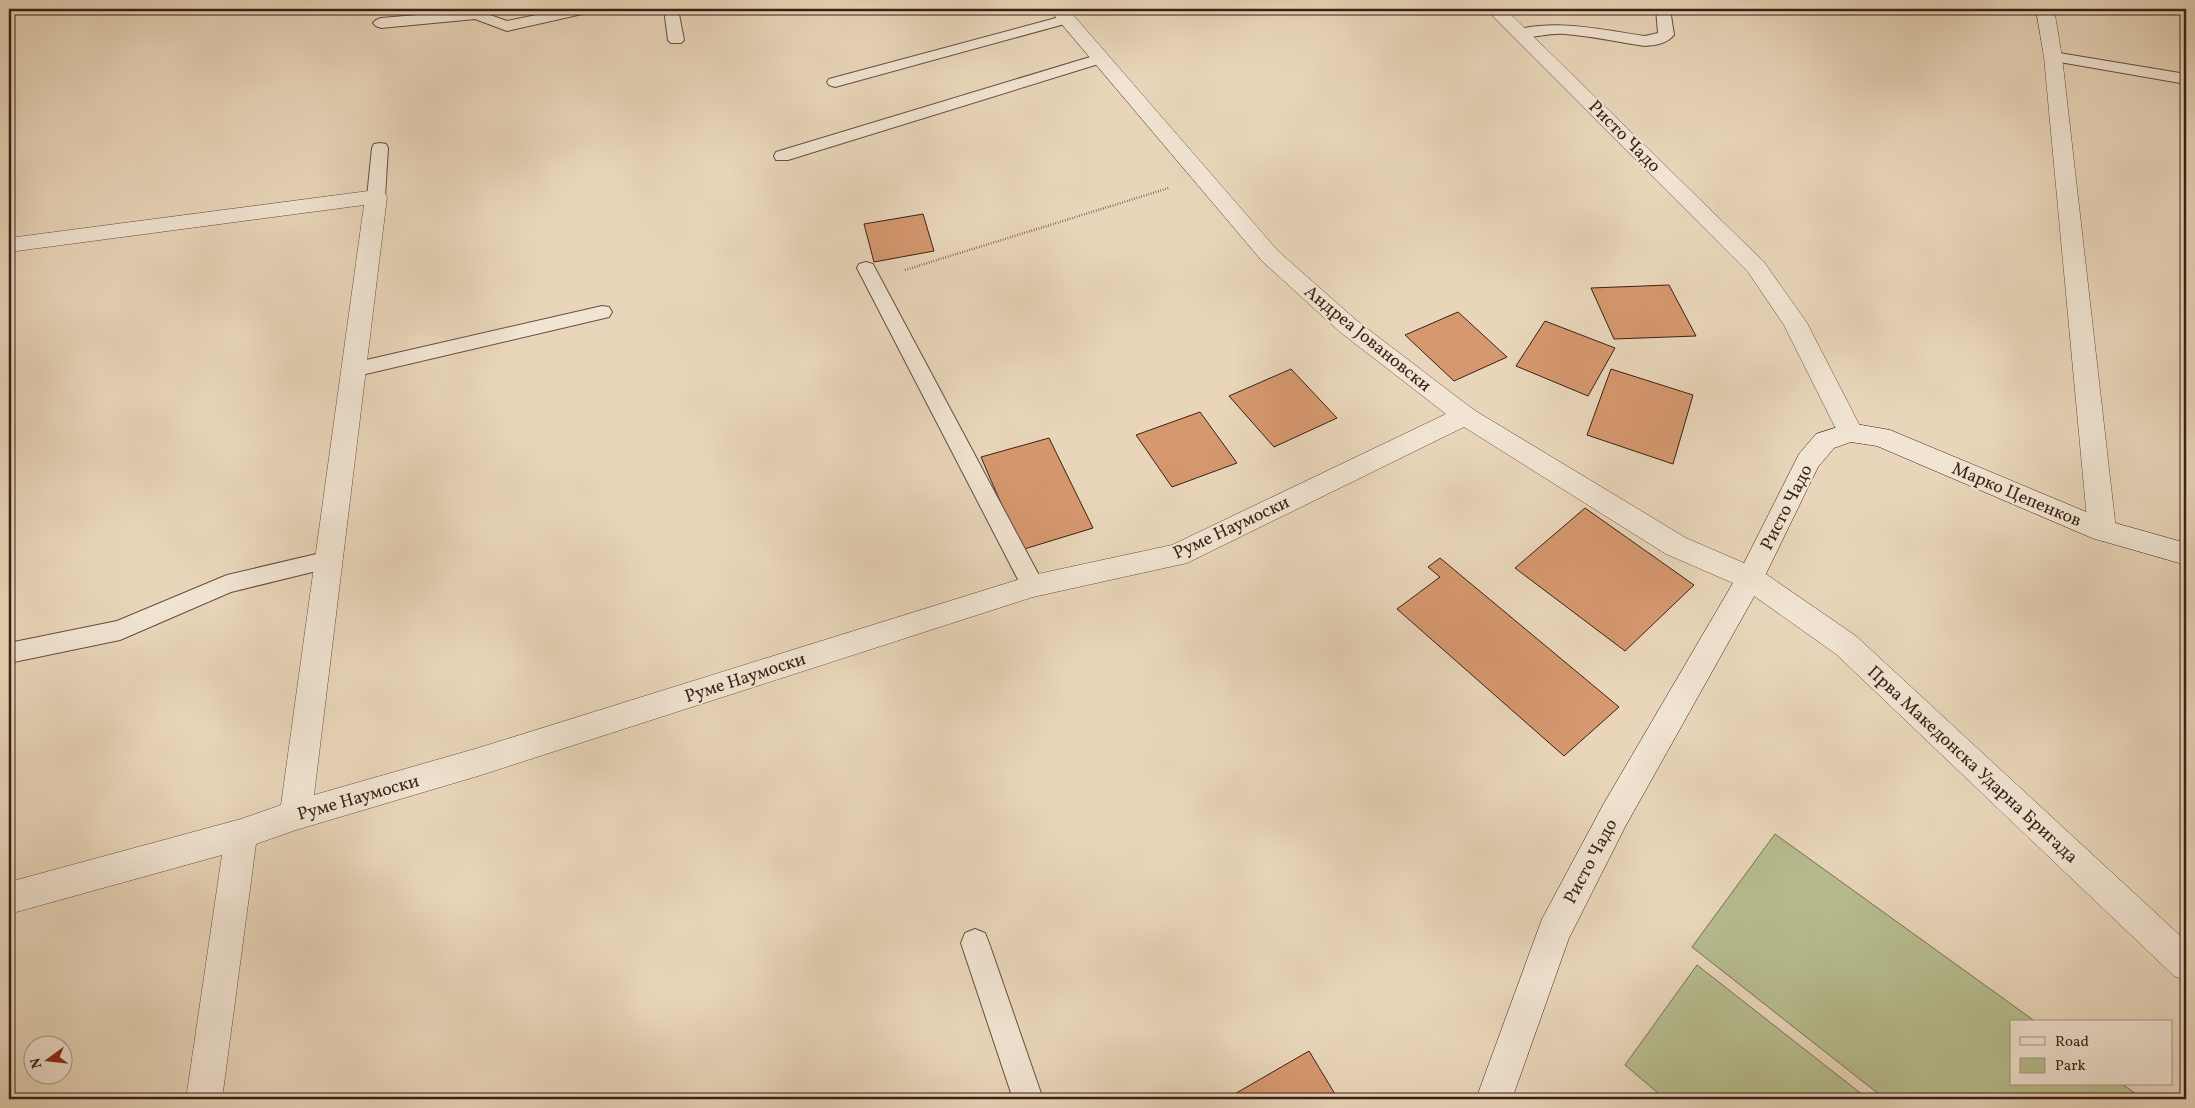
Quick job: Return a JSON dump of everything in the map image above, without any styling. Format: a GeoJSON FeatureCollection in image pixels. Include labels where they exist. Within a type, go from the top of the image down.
{"type":"FeatureCollection","features":[{"type":"Feature","properties":{"kind":"street","name":"Ристо Чадо"},"geometry":{"type":"LineString","coordinates":[[1494,1099],[1554,931],[1614,816],[1750,578],[1808,460],[1825,441],[1850,432],[1795,323],[1756,267],[1495,9]]}},
{"type":"Feature","properties":{"kind":"street"},"geometry":{"type":"LineString","coordinates":[[2045,9],[2053,57],[2102,530]]}},
{"type":"Feature","properties":{"kind":"street","name":"Андреа Јовановски"},"geometry":{"type":"LineString","coordinates":[[1062,14],[1270,256],[1348,326],[1465,416],[1676,546],[1750,578]]}},
{"type":"Feature","properties":{"kind":"street"},"geometry":{"type":"LineString","coordinates":[[9,245],[376,197],[296,816]]}},
{"type":"Feature","properties":{"kind":"street","name":"Руме Наумоски"},"geometry":{"type":"LineString","coordinates":[[9,898],[241,834],[486,760],[1033,586],[1176,555],[1465,416]]}},
{"type":"Feature","properties":{"kind":"street","name":"Марко Цепенков"},"geometry":{"type":"LineString","coordinates":[[1850,432],[1881,437],[1910,448],[2102,530],[2186,554]]}},
{"type":"Feature","properties":{"kind":"street","name":"Прва Македонска Ударна Бригада"},"geometry":{"type":"LineString","coordinates":[[1750,578],[1846,645],[2186,964]]}},
{"type":"Feature","properties":{"kind":"street"},"geometry":{"type":"LineString","coordinates":[[204,1099],[241,834]]}},
{"type":"Feature","properties":{"kind":"lane"},"geometry":{"type":"LineString","coordinates":[[381,22],[476,14],[488,17],[495,24],[507,26],[586,9]]}},
{"type":"Feature","properties":{"kind":"lane"},"geometry":{"type":"LineString","coordinates":[[672,9],[676,40]]}},
{"type":"Feature","properties":{"kind":"lane"},"geometry":{"type":"LineString","coordinates":[[1520,33],[1544,28],[1564,29],[1645,41],[1657,40],[1666,35],[1663,9]]}},
{"type":"Feature","properties":{"kind":"lane"},"geometry":{"type":"LineString","coordinates":[[835,82],[1062,14]]}},
{"type":"Feature","properties":{"kind":"lane"},"geometry":{"type":"LineString","coordinates":[[2053,57],[2186,79]]}},
{"type":"Feature","properties":{"kind":"lane"},"geometry":{"type":"LineString","coordinates":[[782,156],[1100,59]]}},
{"type":"Feature","properties":{"kind":"lane"},"geometry":{"type":"LineString","coordinates":[[376,197],[380,148]]}},
{"type":"Feature","properties":{"kind":"lane"},"geometry":{"type":"LineString","coordinates":[[869,274],[1033,586]]}},
{"type":"Feature","properties":{"kind":"lane"},"geometry":{"type":"LineString","coordinates":[[353,370],[602,312]]}},
{"type":"Feature","properties":{"kind":"lane"},"geometry":{"type":"LineString","coordinates":[[9,653],[120,630],[227,584],[329,560]]}},
{"type":"Feature","properties":{"kind":"lane"},"geometry":{"type":"LineString","coordinates":[[975,943],[1028,1099]]}},
{"type":"Feature","properties":{"kind":"path"},"geometry":{"type":"LineString","coordinates":[[869,274],[1203,177]]}},
{"type":"Feature","properties":{"kind":"green space"},"geometry":{"type":"Polygon","coordinates":[[[1775,834],[2033,1020],[2010,1020],[2010,1086],[2125,1086],[2143,1099],[1885,1099],[1692,947],[1775,834]]]}},
{"type":"Feature","properties":{"kind":"green space"},"geometry":{"type":"Polygon","coordinates":[[[1697,965],[1868,1099],[1665,1099],[1625,1065],[1697,965]]]}},
{"type":"Feature","properties":{"kind":"building"},"geometry":{"type":"Polygon","coordinates":[[[923,214],[934,251],[874,262],[864,224],[923,214]]]}},
{"type":"Feature","properties":{"kind":"building"},"geometry":{"type":"Polygon","coordinates":[[[1669,285],[1696,336],[1614,339],[1591,288],[1669,285]]]}},
{"type":"Feature","properties":{"kind":"building"},"geometry":{"type":"Polygon","coordinates":[[[1458,312],[1507,357],[1454,381],[1405,335],[1458,312]]]}},
{"type":"Feature","properties":{"kind":"building"},"geometry":{"type":"Polygon","coordinates":[[[1545,321],[1615,348],[1588,396],[1516,366],[1545,321]]]}},
{"type":"Feature","properties":{"kind":"building"},"geometry":{"type":"Polygon","coordinates":[[[1291,369],[1337,418],[1274,447],[1229,396],[1291,369]]]}},
{"type":"Feature","properties":{"kind":"building"},"geometry":{"type":"Polygon","coordinates":[[[1611,369],[1693,395],[1673,464],[1587,435],[1611,369]]]}},
{"type":"Feature","properties":{"kind":"building"},"geometry":{"type":"Polygon","coordinates":[[[1200,412],[1237,463],[1172,487],[1136,435],[1200,412]]]}},
{"type":"Feature","properties":{"kind":"building"},"geometry":{"type":"Polygon","coordinates":[[[1049,438],[1093,528],[1021,550],[981,457],[1049,438]]]}},
{"type":"Feature","properties":{"kind":"building"},"geometry":{"type":"Polygon","coordinates":[[[1585,508],[1694,585],[1625,651],[1515,568],[1585,508]]]}},
{"type":"Feature","properties":{"kind":"building"},"geometry":{"type":"Polygon","coordinates":[[[1440,558],[1619,707],[1564,756],[1397,609],[1440,577],[1428,567],[1440,558]]]}},
{"type":"Feature","properties":{"kind":"building"},"geometry":{"type":"Polygon","coordinates":[[[1309,1051],[1338,1099],[1226,1099],[1309,1051]]]}}]}
